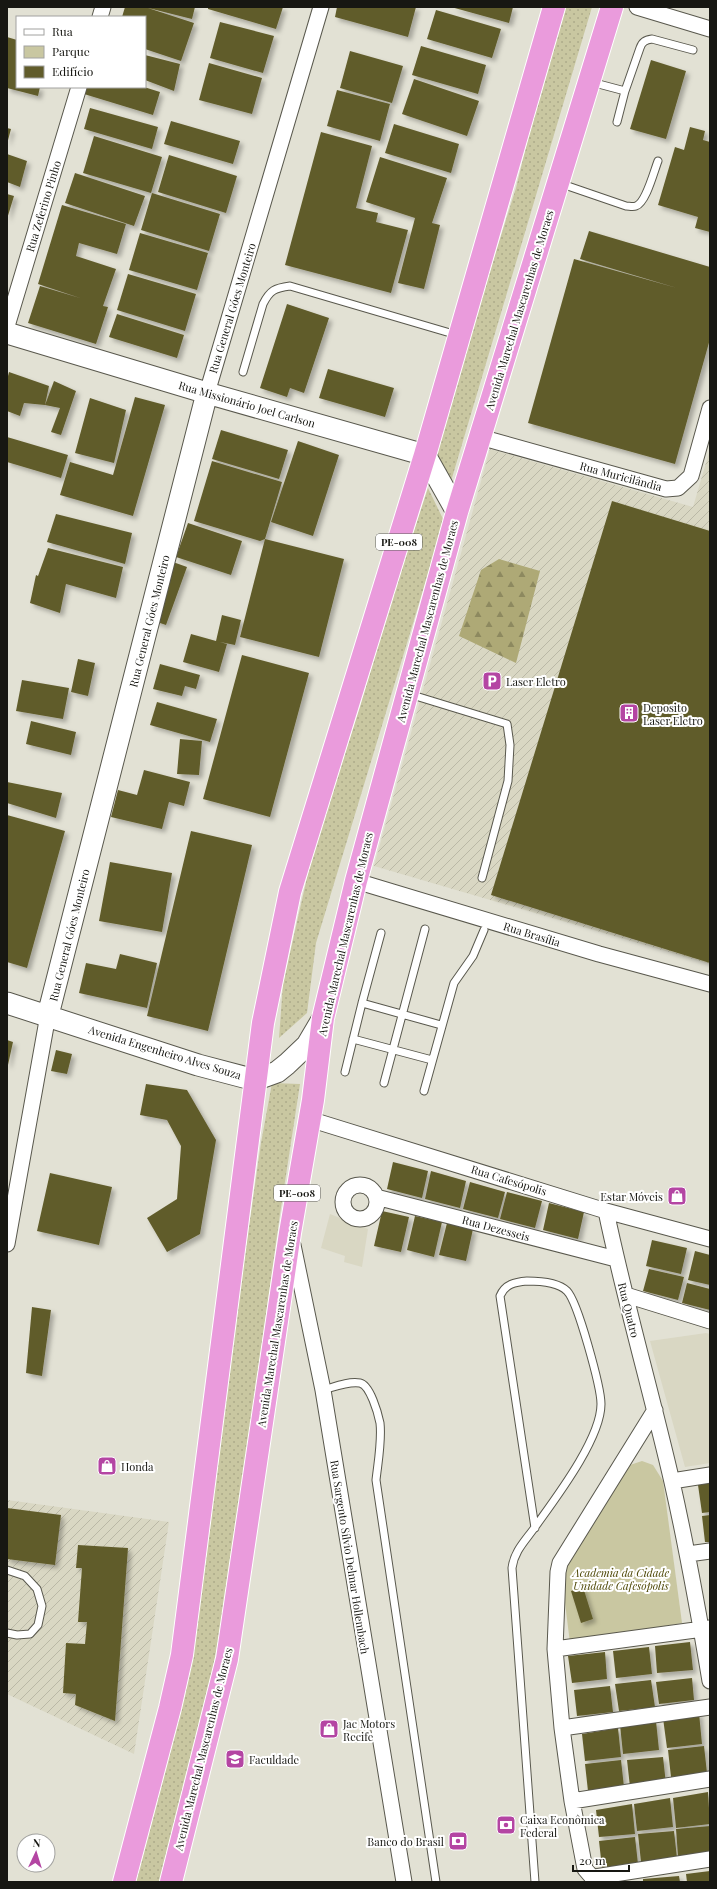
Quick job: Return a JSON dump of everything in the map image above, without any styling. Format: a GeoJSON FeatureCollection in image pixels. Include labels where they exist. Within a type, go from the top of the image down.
{"type":"FeatureCollection","features":[{"type":"Feature","properties":{"kind":"highway","name":"PE-008"},"geometry":{"type":"LineString","coordinates":[[124,1882],[170,1708],[182,1655],[263,1023],[290,892],[425,455],[554,7]]}},
{"type":"Feature","properties":{"kind":"highway","name":"Avenida Marechal Mascarenhas de Moraes"},"geometry":{"type":"LineString","coordinates":[[171,1882],[227,1660],[290,1234],[310,1119],[323,1018],[356,881],[457,512],[612,7]]}},
{"type":"Feature","properties":{"kind":"main road","name":"Rua Missionário Joel Carlson"},"geometry":{"type":"LineString","coordinates":[[7,333],[207,393],[425,455]]}},
{"type":"Feature","properties":{"kind":"main road","name":"Rua General Góes Monteiro"},"geometry":{"type":"LineString","coordinates":[[48,1015],[207,393]]}},
{"type":"Feature","properties":{"kind":"main road"},"geometry":{"type":"LineString","coordinates":[[425,455],[457,512]]}},
{"type":"Feature","properties":{"kind":"main road","name":"Avenida Engenheiro Alves Souza"},"geometry":{"type":"LineString","coordinates":[[7,1003],[198,1064],[256,1080],[277,1072],[287,1064],[307,1045],[323,1018]]}},
{"type":"Feature","properties":{"kind":"street","name":"Rua General Góes Monteiro"},"geometry":{"type":"LineString","coordinates":[[207,393],[321,7]]}},
{"type":"Feature","properties":{"kind":"street"},"geometry":{"type":"LineString","coordinates":[[637,7],[710,29]]}},
{"type":"Feature","properties":{"kind":"street","name":"Rua Zeferino Pinho"},"geometry":{"type":"LineString","coordinates":[[7,326],[79,88]]}},
{"type":"Feature","properties":{"kind":"street","name":"Rua Muricilândia"},"geometry":{"type":"LineString","coordinates":[[480,437],[666,489],[678,488],[691,476],[710,408]]}},
{"type":"Feature","properties":{"kind":"street","name":"Rua Brasília"},"geometry":{"type":"LineString","coordinates":[[356,881],[485,925],[710,984]]}},
{"type":"Feature","properties":{"kind":"street","name":"Rua General Góes Monteiro"},"geometry":{"type":"LineString","coordinates":[[7,1244],[48,1015]]}},
{"type":"Feature","properties":{"kind":"street","name":"Rua Cafesópolis"},"geometry":{"type":"LineString","coordinates":[[310,1119],[606,1211],[710,1239]]}},
{"type":"Feature","properties":{"kind":"street","name":"Rua Dezesseis"},"geometry":{"type":"LineString","coordinates":[[376,1197],[616,1259]]}},
{"type":"Feature","properties":{"kind":"street","name":"Rua Quatro"},"geometry":{"type":"LineString","coordinates":[[606,1211],[616,1259],[672,1481],[706,1629],[710,1682]]}},
{"type":"Feature","properties":{"kind":"street","name":"Rua Sargento Sílvio Delmar Hollembach"},"geometry":{"type":"LineString","coordinates":[[290,1234],[323,1390],[404,1882]]}},
{"type":"Feature","properties":{"kind":"street"},"geometry":{"type":"LineString","coordinates":[[626,1295],[710,1321]]}},
{"type":"Feature","properties":{"kind":"street"},"geometry":{"type":"LineString","coordinates":[[654,1410],[562,1558],[558,1572],[555,1649],[562,1728],[572,1800],[585,1869],[591,1876],[595,1877],[710,1859]]}},
{"type":"Feature","properties":{"kind":"street"},"geometry":{"type":"LineString","coordinates":[[672,1481],[710,1475]]}},
{"type":"Feature","properties":{"kind":"street"},"geometry":{"type":"LineString","coordinates":[[688,1554],[710,1551]]}},
{"type":"Feature","properties":{"kind":"street"},"geometry":{"type":"LineString","coordinates":[[555,1649],[706,1629]]}},
{"type":"Feature","properties":{"kind":"street"},"geometry":{"type":"LineString","coordinates":[[562,1728],[710,1707]]}},
{"type":"Feature","properties":{"kind":"street"},"geometry":{"type":"LineString","coordinates":[[572,1800],[710,1779]]}},
{"type":"Feature","properties":{"kind":"lane"},"geometry":{"type":"LineString","coordinates":[[617,122],[625,91],[642,42],[652,39],[693,50]]}},
{"type":"Feature","properties":{"kind":"lane"},"geometry":{"type":"LineString","coordinates":[[589,81],[625,91]]}},
{"type":"Feature","properties":{"kind":"lane"},"geometry":{"type":"LineString","coordinates":[[558,182],[626,206],[636,206],[645,196],[658,161]]}},
{"type":"Feature","properties":{"kind":"lane"},"geometry":{"type":"LineString","coordinates":[[243,372],[263,304],[268,294],[278,288],[290,286],[459,336]]}},
{"type":"Feature","properties":{"kind":"lane"},"geometry":{"type":"LineString","coordinates":[[408,693],[507,724],[510,745],[508,781],[482,878]]}},
{"type":"Feature","properties":{"kind":"lane"},"geometry":{"type":"LineString","coordinates":[[424,1091],[441,1025],[454,983],[473,956],[485,925]]}},
{"type":"Feature","properties":{"kind":"lane"},"geometry":{"type":"LineString","coordinates":[[384,1083],[425,929]]}},
{"type":"Feature","properties":{"kind":"lane"},"geometry":{"type":"LineString","coordinates":[[344,1072],[381,933]]}},
{"type":"Feature","properties":{"kind":"lane"},"geometry":{"type":"LineString","coordinates":[[362,1003],[441,1025]]}},
{"type":"Feature","properties":{"kind":"lane"},"geometry":{"type":"LineString","coordinates":[[353,1039],[432,1060]]}},
{"type":"Feature","properties":{"kind":"lane"},"geometry":{"type":"LineString","coordinates":[[535,1528],[500,1296],[503,1289],[508,1284],[526,1281],[547,1283],[562,1288],[568,1292],[584,1330],[601,1404],[591,1440],[562,1488],[535,1528],[518,1551],[512,1568],[513,1604],[535,1882]]}},
{"type":"Feature","properties":{"kind":"lane"},"geometry":{"type":"LineString","coordinates":[[323,1390],[341,1385],[359,1383],[366,1386],[370,1392],[380,1423],[376,1480],[436,1882]]}},
{"type":"Feature","properties":{"kind":"lane"},"geometry":{"type":"LineString","coordinates":[[7,1570],[26,1576],[30,1580],[37,1589],[42,1606],[38,1625],[30,1634],[17,1635],[7,1633]]}},
{"type":"Feature","properties":{"kind":"shaded area"},"geometry":{"type":"Polygon","coordinates":[[[490,449],[693,507],[710,449],[710,964],[374,866],[490,449]]]}},
{"type":"Feature","properties":{"kind":"shaded area"},"geometry":{"type":"Polygon","coordinates":[[[330,1214],[368,1229],[362,1267],[344,1262],[345,1256],[321,1248],[330,1214]]]}},
{"type":"Feature","properties":{"kind":"shaded area"},"geometry":{"type":"Polygon","coordinates":[[[706,1333],[710,1334],[710,1463],[685,1467],[650,1341],[706,1333]]]}},
{"type":"Feature","properties":{"kind":"shaded area"},"geometry":{"type":"Polygon","coordinates":[[[7,1500],[169,1522],[134,1754],[7,1694],[7,1500]]]}},
{"type":"Feature","properties":{"kind":"green space"},"geometry":{"type":"Polygon","coordinates":[[[564,7],[592,7],[449,488],[434,460],[466,347],[516,188],[548,56],[564,7]]]}},
{"type":"Feature","properties":{"kind":"green space"},"geometry":{"type":"Polygon","coordinates":[[[428,488],[444,521],[316,943],[307,1013],[279,1038],[283,984],[313,851],[360,707],[393,594],[428,488]]]}},
{"type":"Feature","properties":{"kind":"green space"},"geometry":{"type":"Polygon","coordinates":[[[499,559],[540,571],[516,663],[459,636],[481,570],[499,559]]]}},
{"type":"Feature","properties":{"kind":"green space"},"geometry":{"type":"Polygon","coordinates":[[[272,1083],[300,1084],[280,1214],[229,1581],[208,1695],[162,1882],[129,1882],[225,1393],[261,1143],[272,1083]]]}},
{"type":"Feature","properties":{"kind":"green space","name":"Academia da Cidade Unidade Cafesópolis"},"geometry":{"type":"Polygon","coordinates":[[[642,1461],[653,1465],[663,1481],[682,1623],[570,1643],[561,1571],[630,1465],[642,1461]]]}},
{"type":"Feature","properties":{"kind":"building"},"geometry":{"type":"Polygon","coordinates":[[[125,7],[195,7],[192,19],[148,8],[194,23],[181,61],[146,49],[146,16],[122,16],[125,7]]]}},
{"type":"Feature","properties":{"kind":"building"},"geometry":{"type":"Polygon","coordinates":[[[208,7],[283,7],[276,29],[208,9],[208,7]]]}},
{"type":"Feature","properties":{"kind":"building"},"geometry":{"type":"Polygon","coordinates":[[[337,7],[416,7],[408,37],[335,17],[337,7]]]}},
{"type":"Feature","properties":{"kind":"building"},"geometry":{"type":"Polygon","coordinates":[[[451,7],[513,7],[509,23],[451,7]]]}},
{"type":"Feature","properties":{"kind":"building"},"geometry":{"type":"Polygon","coordinates":[[[436,10],[501,29],[492,58],[427,39],[436,10]]]}},
{"type":"Feature","properties":{"kind":"building"},"geometry":{"type":"Polygon","coordinates":[[[220,22],[274,36],[263,73],[210,58],[220,22]]]}},
{"type":"Feature","properties":{"kind":"building"},"geometry":{"type":"Polygon","coordinates":[[[7,37],[16,40],[16,88],[40,88],[38,96],[7,88],[7,37]]]}},
{"type":"Feature","properties":{"kind":"building"},"geometry":{"type":"Polygon","coordinates":[[[421,46],[486,65],[478,94],[412,75],[421,46]]]}},
{"type":"Feature","properties":{"kind":"building"},"geometry":{"type":"Polygon","coordinates":[[[350,51],[403,66],[392,103],[340,88],[350,51]]]}},
{"type":"Feature","properties":{"kind":"building"},"geometry":{"type":"Polygon","coordinates":[[[146,55],[180,64],[174,91],[146,80],[146,55]]]}},
{"type":"Feature","properties":{"kind":"building"},"geometry":{"type":"Polygon","coordinates":[[[651,60],[686,71],[666,139],[630,129],[651,60]]]}},
{"type":"Feature","properties":{"kind":"building"},"geometry":{"type":"Polygon","coordinates":[[[209,63],[262,78],[252,114],[199,100],[209,63]]]}},
{"type":"Feature","properties":{"kind":"building"},"geometry":{"type":"Polygon","coordinates":[[[414,79],[479,101],[467,136],[402,114],[414,79]]]}},
{"type":"Feature","properties":{"kind":"building"},"geometry":{"type":"Polygon","coordinates":[[[86,88],[146,88],[160,92],[153,115],[84,94],[86,88]]]}},
{"type":"Feature","properties":{"kind":"building"},"geometry":{"type":"Polygon","coordinates":[[[337,90],[390,104],[380,141],[327,126],[337,90]]]}},
{"type":"Feature","properties":{"kind":"building"},"geometry":{"type":"Polygon","coordinates":[[[90,108],[158,127],[152,149],[84,129],[90,108]]]}},
{"type":"Feature","properties":{"kind":"building"},"geometry":{"type":"Polygon","coordinates":[[[171,121],[240,141],[233,164],[164,144],[171,121]]]}},
{"type":"Feature","properties":{"kind":"building"},"geometry":{"type":"Polygon","coordinates":[[[394,124],[459,144],[451,173],[385,153],[394,124]]]}},
{"type":"Feature","properties":{"kind":"building"},"geometry":{"type":"Polygon","coordinates":[[[690,127],[705,131],[703,140],[710,142],[710,232],[695,228],[698,217],[658,205],[675,147],[684,150],[690,127]]]}},
{"type":"Feature","properties":{"kind":"building"},"geometry":{"type":"Polygon","coordinates":[[[7,128],[11,129],[7,144],[7,128]]]}},
{"type":"Feature","properties":{"kind":"building"},"geometry":{"type":"Polygon","coordinates":[[[321,132],[372,146],[356,208],[378,213],[376,222],[408,230],[391,293],[285,265],[321,132]]]}},
{"type":"Feature","properties":{"kind":"building"},"geometry":{"type":"Polygon","coordinates":[[[94,136],[162,157],[151,193],[83,173],[94,136]]]}},
{"type":"Feature","properties":{"kind":"building"},"geometry":{"type":"Polygon","coordinates":[[[7,154],[27,161],[20,187],[7,182],[7,154]]]}},
{"type":"Feature","properties":{"kind":"building"},"geometry":{"type":"Polygon","coordinates":[[[169,155],[237,176],[226,213],[158,192],[169,155]]]}},
{"type":"Feature","properties":{"kind":"building"},"geometry":{"type":"Polygon","coordinates":[[[380,157],[447,178],[432,223],[440,225],[424,289],[398,283],[415,218],[366,202],[380,157]]]}},
{"type":"Feature","properties":{"kind":"building"},"geometry":{"type":"Polygon","coordinates":[[[75,173],[145,196],[134,226],[65,203],[75,173]]]}},
{"type":"Feature","properties":{"kind":"building"},"geometry":{"type":"Polygon","coordinates":[[[152,193],[220,214],[209,251],[141,230],[152,193]]]}},
{"type":"Feature","properties":{"kind":"building"},"geometry":{"type":"Polygon","coordinates":[[[7,194],[14,196],[7,219],[7,194]]]}},
{"type":"Feature","properties":{"kind":"building"},"geometry":{"type":"Polygon","coordinates":[[[62,205],[126,224],[117,254],[79,243],[76,256],[116,269],[103,306],[108,307],[96,344],[28,323],[40,286],[80,298],[38,284],[62,205]]]}},
{"type":"Feature","properties":{"kind":"building"},"geometry":{"type":"Polygon","coordinates":[[[589,231],[710,267],[710,339],[675,464],[528,423],[574,259],[677,288],[580,259],[589,231]]]}},
{"type":"Feature","properties":{"kind":"building"},"geometry":{"type":"Polygon","coordinates":[[[140,233],[208,253],[197,290],[129,270],[140,233]]]}},
{"type":"Feature","properties":{"kind":"building"},"geometry":{"type":"Polygon","coordinates":[[[128,274],[196,294],[185,331],[117,310],[128,274]]]}},
{"type":"Feature","properties":{"kind":"building"},"geometry":{"type":"Polygon","coordinates":[[[287,304],[329,318],[304,393],[290,388],[287,397],[260,388],[287,304]]]}},
{"type":"Feature","properties":{"kind":"building"},"geometry":{"type":"Polygon","coordinates":[[[117,314],[184,335],[177,358],[109,337],[117,314]]]}},
{"type":"Feature","properties":{"kind":"building"},"geometry":{"type":"Polygon","coordinates":[[[328,369],[394,388],[385,417],[319,398],[328,369]]]}},
{"type":"Feature","properties":{"kind":"building"},"geometry":{"type":"Polygon","coordinates":[[[9,372],[49,386],[45,405],[24,403],[20,416],[7,411],[7,380],[9,372]]]}},
{"type":"Feature","properties":{"kind":"building"},"geometry":{"type":"Polygon","coordinates":[[[54,381],[76,391],[61,435],[51,432],[60,408],[45,405],[54,381]]]}},
{"type":"Feature","properties":{"kind":"building"},"geometry":{"type":"Polygon","coordinates":[[[135,397],[165,405],[133,516],[60,495],[70,462],[113,475],[135,397]]]}},
{"type":"Feature","properties":{"kind":"building"},"geometry":{"type":"Polygon","coordinates":[[[90,398],[126,410],[114,463],[75,453],[90,398]]]}},
{"type":"Feature","properties":{"kind":"building"},"geometry":{"type":"Polygon","coordinates":[[[221,430],[288,450],[279,479],[212,459],[221,430]]]}},
{"type":"Feature","properties":{"kind":"building"},"geometry":{"type":"Polygon","coordinates":[[[7,437],[68,455],[61,478],[7,462],[7,437]]]}},
{"type":"Feature","properties":{"kind":"building"},"geometry":{"type":"Polygon","coordinates":[[[298,441],[339,455],[313,536],[271,522],[298,441]]]}},
{"type":"Feature","properties":{"kind":"building"},"geometry":{"type":"Polygon","coordinates":[[[212,461],[282,482],[265,539],[260,541],[194,521],[212,461]]]}},
{"type":"Feature","properties":{"kind":"building","name":"Deposito Laser Eletro"},"geometry":{"type":"Polygon","coordinates":[[[612,501],[710,531],[710,963],[491,895],[612,501]]]}},
{"type":"Feature","properties":{"kind":"building"},"geometry":{"type":"Polygon","coordinates":[[[56,514],[132,533],[125,564],[47,542],[56,514]]]}},
{"type":"Feature","properties":{"kind":"building"},"geometry":{"type":"Polygon","coordinates":[[[188,523],[242,541],[231,575],[176,557],[188,523]]]}},
{"type":"Feature","properties":{"kind":"building"},"geometry":{"type":"Polygon","coordinates":[[[265,539],[344,559],[319,657],[240,637],[265,539]]]}},
{"type":"Feature","properties":{"kind":"building"},"geometry":{"type":"Polygon","coordinates":[[[48,548],[123,567],[116,598],[66,584],[60,613],[30,603],[36,575],[38,576],[48,548]]]}},
{"type":"Feature","properties":{"kind":"building"},"geometry":{"type":"Polygon","coordinates":[[[173,562],[187,567],[166,625],[154,621],[173,562]]]}},
{"type":"Feature","properties":{"kind":"building"},"geometry":{"type":"Polygon","coordinates":[[[222,615],[241,620],[235,645],[220,642],[227,644],[219,672],[183,662],[191,634],[216,641],[222,615]]]}},
{"type":"Feature","properties":{"kind":"building"},"geometry":{"type":"Polygon","coordinates":[[[242,655],[309,673],[270,817],[203,799],[242,655]]]}},
{"type":"Feature","properties":{"kind":"building"},"geometry":{"type":"Polygon","coordinates":[[[78,659],[95,663],[88,696],[71,692],[78,659]]]}},
{"type":"Feature","properties":{"kind":"building"},"geometry":{"type":"Polygon","coordinates":[[[160,664],[200,675],[196,689],[185,686],[182,696],[153,689],[160,664]]]}},
{"type":"Feature","properties":{"kind":"building"},"geometry":{"type":"Polygon","coordinates":[[[22,680],[69,688],[63,719],[16,711],[22,680]]]}},
{"type":"Feature","properties":{"kind":"building"},"geometry":{"type":"Polygon","coordinates":[[[157,702],[217,719],[210,742],[150,725],[157,702]]]}},
{"type":"Feature","properties":{"kind":"building"},"geometry":{"type":"Polygon","coordinates":[[[31,721],[76,732],[71,755],[26,744],[31,721]]]}},
{"type":"Feature","properties":{"kind":"building"},"geometry":{"type":"Polygon","coordinates":[[[180,739],[202,741],[199,775],[177,774],[180,739]]]}},
{"type":"Feature","properties":{"kind":"building"},"geometry":{"type":"Polygon","coordinates":[[[144,770],[190,782],[184,806],[169,802],[162,829],[111,817],[118,790],[137,795],[144,770]]]}},
{"type":"Feature","properties":{"kind":"building"},"geometry":{"type":"Polygon","coordinates":[[[7,782],[62,793],[56,818],[7,803],[7,782]]]}},
{"type":"Feature","properties":{"kind":"building"},"geometry":{"type":"Polygon","coordinates":[[[7,815],[65,831],[27,968],[7,962],[7,815]]]}},
{"type":"Feature","properties":{"kind":"building"},"geometry":{"type":"Polygon","coordinates":[[[191,831],[252,845],[208,1031],[147,1016],[191,831]]]}},
{"type":"Feature","properties":{"kind":"building"},"geometry":{"type":"Polygon","coordinates":[[[110,862],[172,873],[162,932],[99,921],[110,862]]]}},
{"type":"Feature","properties":{"kind":"building"},"geometry":{"type":"Polygon","coordinates":[[[120,954],[157,963],[147,1008],[79,993],[86,963],[116,969],[120,954]]]}},
{"type":"Feature","properties":{"kind":"building"},"geometry":{"type":"Polygon","coordinates":[[[7,1040],[13,1042],[8,1065],[7,1065],[7,1040]]]}},
{"type":"Feature","properties":{"kind":"building"},"geometry":{"type":"Polygon","coordinates":[[[56,1050],[72,1054],[67,1074],[51,1071],[56,1050]]]}},
{"type":"Feature","properties":{"kind":"building"},"geometry":{"type":"Polygon","coordinates":[[[146,1084],[187,1090],[216,1140],[200,1234],[167,1252],[147,1218],[177,1199],[181,1146],[167,1120],[140,1115],[146,1084]]]}},
{"type":"Feature","properties":{"kind":"building"},"geometry":{"type":"Polygon","coordinates":[[[393,1162],[428,1171],[422,1198],[387,1189],[393,1162]]]}},
{"type":"Feature","properties":{"kind":"building"},"geometry":{"type":"Polygon","coordinates":[[[431,1171],[466,1181],[460,1208],[425,1199],[431,1171]]]}},
{"type":"Feature","properties":{"kind":"building"},"geometry":{"type":"Polygon","coordinates":[[[50,1173],[112,1187],[99,1245],[37,1231],[50,1173]]]}},
{"type":"Feature","properties":{"kind":"building"},"geometry":{"type":"Polygon","coordinates":[[[470,1182],[505,1192],[498,1218],[463,1209],[470,1182]]]}},
{"type":"Feature","properties":{"kind":"building"},"geometry":{"type":"Polygon","coordinates":[[[507,1192],[542,1201],[535,1228],[500,1219],[507,1192]]]}},
{"type":"Feature","properties":{"kind":"building"},"geometry":{"type":"Polygon","coordinates":[[[549,1203],[584,1212],[578,1239],[543,1230],[549,1203]]]}},
{"type":"Feature","properties":{"kind":"building"},"geometry":{"type":"Polygon","coordinates":[[[382,1211],[409,1217],[401,1252],[374,1246],[382,1211]]]}},
{"type":"Feature","properties":{"kind":"building"},"geometry":{"type":"Polygon","coordinates":[[[415,1216],[442,1222],[434,1257],[407,1250],[415,1216]]]}},
{"type":"Feature","properties":{"kind":"building"},"geometry":{"type":"Polygon","coordinates":[[[447,1223],[473,1229],[466,1261],[439,1255],[447,1223]]]}},
{"type":"Feature","properties":{"kind":"building"},"geometry":{"type":"Polygon","coordinates":[[[652,1240],[687,1248],[681,1274],[646,1266],[652,1240]]]}},
{"type":"Feature","properties":{"kind":"building"},"geometry":{"type":"Polygon","coordinates":[[[695,1251],[710,1255],[710,1285],[688,1280],[695,1251]]]}},
{"type":"Feature","properties":{"kind":"building"},"geometry":{"type":"Polygon","coordinates":[[[649,1269],[684,1277],[678,1300],[643,1291],[649,1269]]]}},
{"type":"Feature","properties":{"kind":"building"},"geometry":{"type":"Polygon","coordinates":[[[687,1283],[710,1289],[710,1310],[682,1303],[687,1283]]]}},
{"type":"Feature","properties":{"kind":"building"},"geometry":{"type":"Polygon","coordinates":[[[32,1307],[51,1310],[42,1376],[26,1373],[32,1307]]]}},
{"type":"Feature","properties":{"kind":"building"},"geometry":{"type":"Polygon","coordinates":[[[710,1483],[710,1512],[702,1513],[698,1485],[710,1483]]]}},
{"type":"Feature","properties":{"kind":"building"},"geometry":{"type":"Polygon","coordinates":[[[7,1508],[61,1515],[55,1565],[7,1559],[7,1508]]]}},
{"type":"Feature","properties":{"kind":"building"},"geometry":{"type":"Polygon","coordinates":[[[710,1515],[710,1542],[705,1542],[702,1516],[710,1515]]]}},
{"type":"Feature","properties":{"kind":"building"},"geometry":{"type":"Polygon","coordinates":[[[78,1545],[128,1548],[115,1721],[75,1705],[76,1694],[63,1693],[66,1643],[85,1644],[87,1622],[78,1622],[82,1568],[76,1568],[78,1545]]]}},
{"type":"Feature","properties":{"kind":"building"},"geometry":{"type":"Polygon","coordinates":[[[583,1587],[593,1619],[581,1623],[571,1591],[583,1587]]]}},
{"type":"Feature","properties":{"kind":"building"},"geometry":{"type":"Polygon","coordinates":[[[690,1642],[693,1670],[657,1673],[655,1646],[690,1642]]]}},
{"type":"Feature","properties":{"kind":"building"},"geometry":{"type":"Polygon","coordinates":[[[649,1647],[652,1674],[616,1678],[613,1651],[649,1647]]]}},
{"type":"Feature","properties":{"kind":"building"},"geometry":{"type":"Polygon","coordinates":[[[605,1652],[607,1679],[572,1683],[568,1656],[605,1652]]]}},
{"type":"Feature","properties":{"kind":"building"},"geometry":{"type":"Polygon","coordinates":[[[692,1678],[694,1700],[659,1704],[656,1682],[692,1678]]]}},
{"type":"Feature","properties":{"kind":"building"},"geometry":{"type":"Polygon","coordinates":[[[651,1680],[655,1707],[619,1711],[615,1684],[651,1680]]]}},
{"type":"Feature","properties":{"kind":"building"},"geometry":{"type":"Polygon","coordinates":[[[610,1686],[613,1712],[577,1716],[574,1690],[610,1686]]]}},
{"type":"Feature","properties":{"kind":"building"},"geometry":{"type":"Polygon","coordinates":[[[699,1713],[702,1744],[667,1748],[663,1718],[699,1713]]]}},
{"type":"Feature","properties":{"kind":"building"},"geometry":{"type":"Polygon","coordinates":[[[656,1721],[659,1750],[623,1754],[620,1725],[656,1721]]]}},
{"type":"Feature","properties":{"kind":"building"},"geometry":{"type":"Polygon","coordinates":[[[618,1728],[621,1757],[585,1761],[582,1734],[618,1728]]]}},
{"type":"Feature","properties":{"kind":"building"},"geometry":{"type":"Polygon","coordinates":[[[704,1746],[707,1773],[671,1777],[668,1750],[704,1746]]]}},
{"type":"Feature","properties":{"kind":"building"},"geometry":{"type":"Polygon","coordinates":[[[663,1757],[666,1784],[630,1787],[627,1760],[663,1757]]]}},
{"type":"Feature","properties":{"kind":"building"},"geometry":{"type":"Polygon","coordinates":[[[621,1760],[624,1787],[588,1791],[585,1764],[621,1760]]]}},
{"type":"Feature","properties":{"kind":"building"},"geometry":{"type":"Polygon","coordinates":[[[708,1792],[710,1824],[676,1828],[673,1798],[708,1792]]]}},
{"type":"Feature","properties":{"kind":"building"},"geometry":{"type":"Polygon","coordinates":[[[670,1798],[673,1827],[637,1831],[634,1804],[670,1798]]]}},
{"type":"Feature","properties":{"kind":"building"},"geometry":{"type":"Polygon","coordinates":[[[632,1804],[635,1834],[599,1837],[596,1810],[632,1804]]]}},
{"type":"Feature","properties":{"kind":"building"},"geometry":{"type":"Polygon","coordinates":[[[710,1826],[710,1853],[678,1856],[676,1829],[710,1826]]]}},
{"type":"Feature","properties":{"kind":"building"},"geometry":{"type":"Polygon","coordinates":[[[674,1831],[677,1858],[641,1862],[638,1834],[674,1831]]]}},
{"type":"Feature","properties":{"kind":"building"},"geometry":{"type":"Polygon","coordinates":[[[635,1837],[638,1864],[602,1868],[599,1841],[635,1837]]]}},
{"type":"Feature","properties":{"kind":"building"},"geometry":{"type":"Polygon","coordinates":[[[710,1871],[710,1882],[687,1882],[686,1874],[710,1871]]]}},
{"type":"Feature","properties":{"kind":"building"},"geometry":{"type":"Polygon","coordinates":[[[679,1876],[680,1882],[643,1882],[643,1879],[679,1876]]]}},
{"type":"Feature","properties":{"kind":"place","name":"Laser Eletro"},"geometry":{"type":"Point","coordinates":[492,681]}},
{"type":"Feature","properties":{"kind":"place","name":"Deposito Laser Eletro"},"geometry":{"type":"Point","coordinates":[629,713]}},
{"type":"Feature","properties":{"kind":"place","name":"Estar Móveis"},"geometry":{"type":"Point","coordinates":[677,1196]}},
{"type":"Feature","properties":{"kind":"place","name":"Honda"},"geometry":{"type":"Point","coordinates":[107,1466]}},
{"type":"Feature","properties":{"kind":"place","name":"Jac Motors Recife"},"geometry":{"type":"Point","coordinates":[329,1729]}},
{"type":"Feature","properties":{"kind":"place","name":"Faculdade"},"geometry":{"type":"Point","coordinates":[235,1759]}},
{"type":"Feature","properties":{"kind":"place","name":"Caixa Econômica Federal"},"geometry":{"type":"Point","coordinates":[506,1825]}},
{"type":"Feature","properties":{"kind":"place","name":"Banco do Brasil"},"geometry":{"type":"Point","coordinates":[458,1841]}}]}
